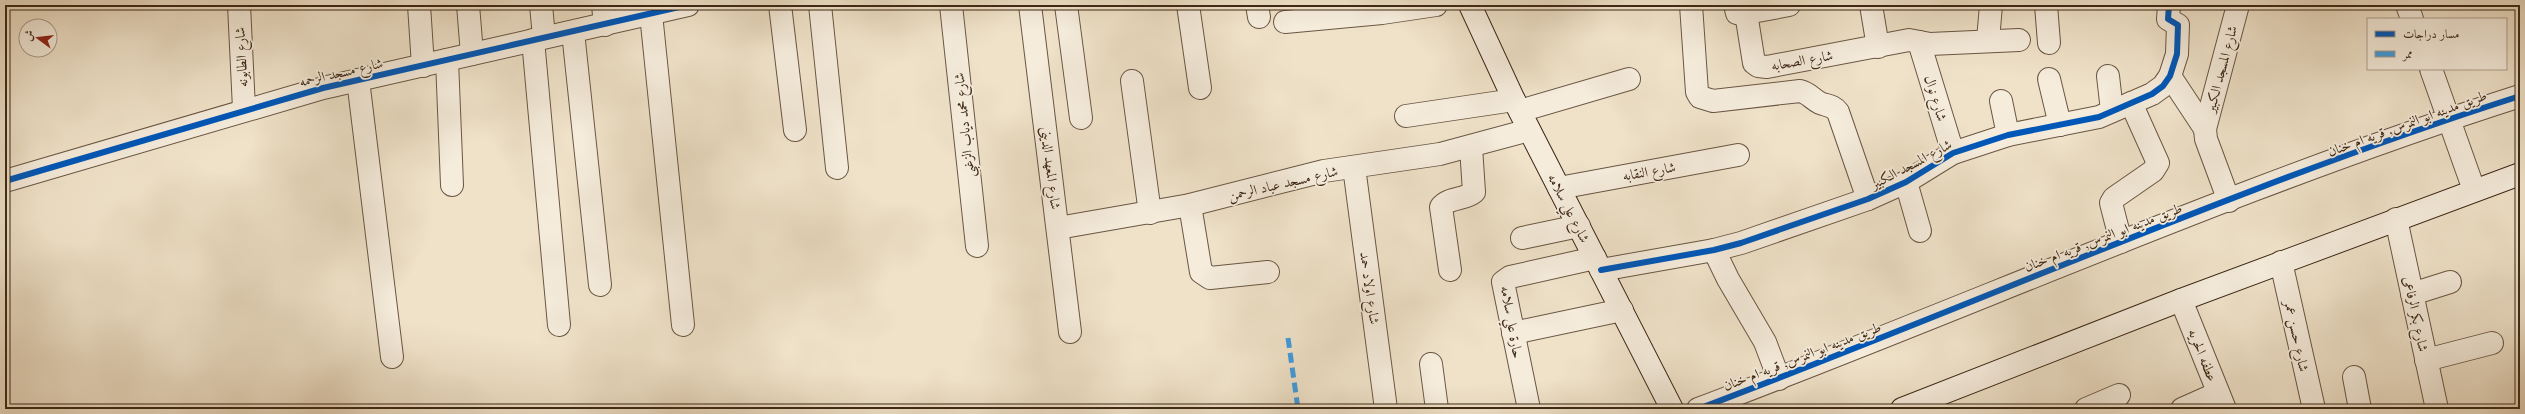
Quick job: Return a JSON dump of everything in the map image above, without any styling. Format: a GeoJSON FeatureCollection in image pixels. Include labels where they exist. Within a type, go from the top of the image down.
{"type":"FeatureCollection","features":[{"type":"Feature","properties":{"kind":"street","name":"شارع الطابونه"},"geometry":{"type":"LineString","coordinates":[[239,5],[244,109]]}},
{"type":"Feature","properties":{"kind":"street"},"geometry":{"type":"LineString","coordinates":[[419,5],[423,66]]}},
{"type":"Feature","properties":{"kind":"street"},"geometry":{"type":"LineString","coordinates":[[468,5],[472,54]]}},
{"type":"Feature","properties":{"kind":"street"},"geometry":{"type":"LineString","coordinates":[[541,5],[539,38],[559,325]]}},
{"type":"Feature","properties":{"kind":"street"},"geometry":{"type":"LineString","coordinates":[[780,5],[795,130]]}},
{"type":"Feature","properties":{"kind":"street"},"geometry":{"type":"LineString","coordinates":[[820,5],[837,168]]}},
{"type":"Feature","properties":{"kind":"street","name":"شارع محمد دياب الزغبى"},"geometry":{"type":"LineString","coordinates":[[951,5],[977,246]]}},
{"type":"Feature","properties":{"kind":"street","name":"شارع المعهد الدينى"},"geometry":{"type":"LineString","coordinates":[[1030,5],[1070,332]]}},
{"type":"Feature","properties":{"kind":"street"},"geometry":{"type":"LineString","coordinates":[[1066,5],[1081,118]]}},
{"type":"Feature","properties":{"kind":"street"},"geometry":{"type":"LineString","coordinates":[[1188,5],[1200,88]]}},
{"type":"Feature","properties":{"kind":"street"},"geometry":{"type":"LineString","coordinates":[[1285,22],[1382,13],[1436,5]]}},
{"type":"Feature","properties":{"kind":"street","name":"شارع علي سلامه"},"geometry":{"type":"LineString","coordinates":[[1470,5],[1521,113],[1672,409]]}},
{"type":"Feature","properties":{"kind":"street"},"geometry":{"type":"LineString","coordinates":[[1691,5],[1697,92],[1700,97],[1713,101],[1800,91],[1807,92],[1819,102],[1832,106],[1838,112],[1868,199]]}},
{"type":"Feature","properties":{"kind":"street"},"geometry":{"type":"LineString","coordinates":[[1741,9],[1789,5]]}},
{"type":"Feature","properties":{"kind":"street"},"geometry":{"type":"LineString","coordinates":[[1871,5],[1878,47]]}},
{"type":"Feature","properties":{"kind":"street"},"geometry":{"type":"LineString","coordinates":[[1988,40],[1991,5]]}},
{"type":"Feature","properties":{"kind":"street"},"geometry":{"type":"LineString","coordinates":[[2046,5],[2049,42]]}},
{"type":"Feature","properties":{"kind":"street","name":"شارع المسجد الكبير"},"geometry":{"type":"LineString","coordinates":[[1598,264],[1714,250],[1868,199],[1906,182],[1953,153],[2008,135],[2099,117],[2152,94],[2163,86],[2170,76],[2178,54],[2178,25],[2167,18],[2169,5]]}},
{"type":"Feature","properties":{"kind":"street","name":"شارع المسجد الكبير"},"geometry":{"type":"LineString","coordinates":[[2229,201],[2206,139],[2206,129],[2238,5]]}},
{"type":"Feature","properties":{"kind":"street","name":"شارع مسجد الرحمه"},"geometry":{"type":"LineString","coordinates":[[5,181],[244,109],[358,80],[539,38],[573,32],[604,15],[651,14],[682,6]]}},
{"type":"Feature","properties":{"kind":"street","name":"شارع الصحابه"},"geometry":{"type":"LineString","coordinates":[[1741,9],[1754,63],[1758,66],[1767,67],[1909,40],[1919,42],[2019,40]]}},
{"type":"Feature","properties":{"kind":"street"},"geometry":{"type":"LineString","coordinates":[[651,14],[683,325]]}},
{"type":"Feature","properties":{"kind":"street"},"geometry":{"type":"LineString","coordinates":[[573,32],[600,284]]}},
{"type":"Feature","properties":{"kind":"street","name":"شارع نوال"},"geometry":{"type":"LineString","coordinates":[[1919,42],[1953,153]]}},
{"type":"Feature","properties":{"kind":"street"},"geometry":{"type":"LineString","coordinates":[[447,60],[452,185]]}},
{"type":"Feature","properties":{"kind":"street"},"geometry":{"type":"LineString","coordinates":[[2431,70],[2474,190]]}},
{"type":"Feature","properties":{"kind":"street"},"geometry":{"type":"LineString","coordinates":[[2108,76],[2121,107],[2158,163],[2153,171],[2114,198],[2111,203],[2121,242]]}},
{"type":"Feature","properties":{"kind":"street"},"geometry":{"type":"LineString","coordinates":[[2170,76],[2206,129]]}},
{"type":"Feature","properties":{"kind":"street"},"geometry":{"type":"LineString","coordinates":[[1406,116],[1521,113],[1629,79]]}},
{"type":"Feature","properties":{"kind":"street"},"geometry":{"type":"LineString","coordinates":[[2049,79],[2060,125]]}},
{"type":"Feature","properties":{"kind":"street"},"geometry":{"type":"LineString","coordinates":[[358,80],[392,356]]}},
{"type":"Feature","properties":{"kind":"street"},"geometry":{"type":"LineString","coordinates":[[1132,81],[1150,213]]}},
{"type":"Feature","properties":{"kind":"street","name":"طريق مدينه ابو النمرس, قريه ام خنان"},"geometry":{"type":"LineString","coordinates":[[1698,409],[1779,379],[2121,242],[2448,119],[2520,96]]}},
{"type":"Feature","properties":{"kind":"street"},"geometry":{"type":"LineString","coordinates":[[2001,101],[2008,135]]}},
{"type":"Feature","properties":{"kind":"street","name":"شارع مسجد عباد الرحمن"},"geometry":{"type":"LineString","coordinates":[[1058,228],[1190,205],[1295,177],[1440,154],[1471,147],[1521,113]]}},
{"type":"Feature","properties":{"kind":"street"},"geometry":{"type":"LineString","coordinates":[[1450,270],[1441,207],[1445,202],[1470,195],[1474,192],[1471,147]]}},
{"type":"Feature","properties":{"kind":"street","name":"شارع النقابه"},"geometry":{"type":"LineString","coordinates":[[1559,188],[1738,156]]}},
{"type":"Feature","properties":{"kind":"street","name":"شارع اولاد حمد"},"geometry":{"type":"LineString","coordinates":[[1354,167],[1386,409]]}},
{"type":"Feature","properties":{"kind":"street"},"geometry":{"type":"LineString","coordinates":[[1909,408],[2181,300],[2520,174]]}},
{"type":"Feature","properties":{"kind":"street"},"geometry":{"type":"LineString","coordinates":[[1906,182],[1920,231]]}},
{"type":"Feature","properties":{"kind":"street"},"geometry":{"type":"LineString","coordinates":[[1190,205],[1201,272],[1205,276],[1210,278],[1268,272]]}},
{"type":"Feature","properties":{"kind":"street","name":"شارع بكر الرفاعى"},"geometry":{"type":"LineString","coordinates":[[2396,219],[2437,409]]}},
{"type":"Feature","properties":{"kind":"street"},"geometry":{"type":"LineString","coordinates":[[1522,238],[1579,226]]}},
{"type":"Feature","properties":{"kind":"street"},"geometry":{"type":"LineString","coordinates":[[1714,250],[1728,279],[1765,342],[1779,379]]}},
{"type":"Feature","properties":{"kind":"street","name":"شارع حسن عمر"},"geometry":{"type":"LineString","coordinates":[[2281,262],[2314,409]]}},
{"type":"Feature","properties":{"kind":"street","name":"حارة علي سلامه"},"geometry":{"type":"LineString","coordinates":[[1529,409],[1503,282],[1506,278],[1598,264]]}},
{"type":"Feature","properties":{"kind":"street"},"geometry":{"type":"LineString","coordinates":[[2412,294],[2450,282]]}},
{"type":"Feature","properties":{"kind":"street","name":"عطفه الحريه"},"geometry":{"type":"LineString","coordinates":[[2181,300],[2221,401]]}},
{"type":"Feature","properties":{"kind":"street"},"geometry":{"type":"LineString","coordinates":[[1513,333],[1622,310]]}},
{"type":"Feature","properties":{"kind":"street"},"geometry":{"type":"LineString","coordinates":[[2426,360],[2492,343]]}},
{"type":"Feature","properties":{"kind":"street"},"geometry":{"type":"LineString","coordinates":[[1431,364],[1437,409]]}},
{"type":"Feature","properties":{"kind":"street"},"geometry":{"type":"LineString","coordinates":[[2354,377],[2360,409]]}},
{"type":"Feature","properties":{"kind":"street"},"geometry":{"type":"LineString","coordinates":[[2089,408],[2118,395]]}},
{"type":"Feature","properties":{"kind":"street"},"geometry":{"type":"LineString","coordinates":[[2182,409],[2221,401]]}},
{"type":"Feature","properties":{"kind":"marked path"},"geometry":{"type":"LineString","coordinates":[[1288,338],[1298,409]]}},
{"type":"Feature","properties":{"kind":"cycle path"},"geometry":{"type":"LineString","coordinates":[[5,181],[323,88],[688,5]]}},
{"type":"Feature","properties":{"kind":"cycle path"},"geometry":{"type":"LineString","coordinates":[[1601,270],[1714,250],[1741,243],[1868,199],[1906,182],[1953,153],[2008,135],[2099,117],[2152,94],[2163,86],[2170,76],[2177,54],[2178,25],[2168,19],[2169,5]]}},
{"type":"Feature","properties":{"kind":"cycle path"},"geometry":{"type":"LineString","coordinates":[[1698,409],[1801,370],[2107,247],[2312,168],[2520,96]]}}]}
